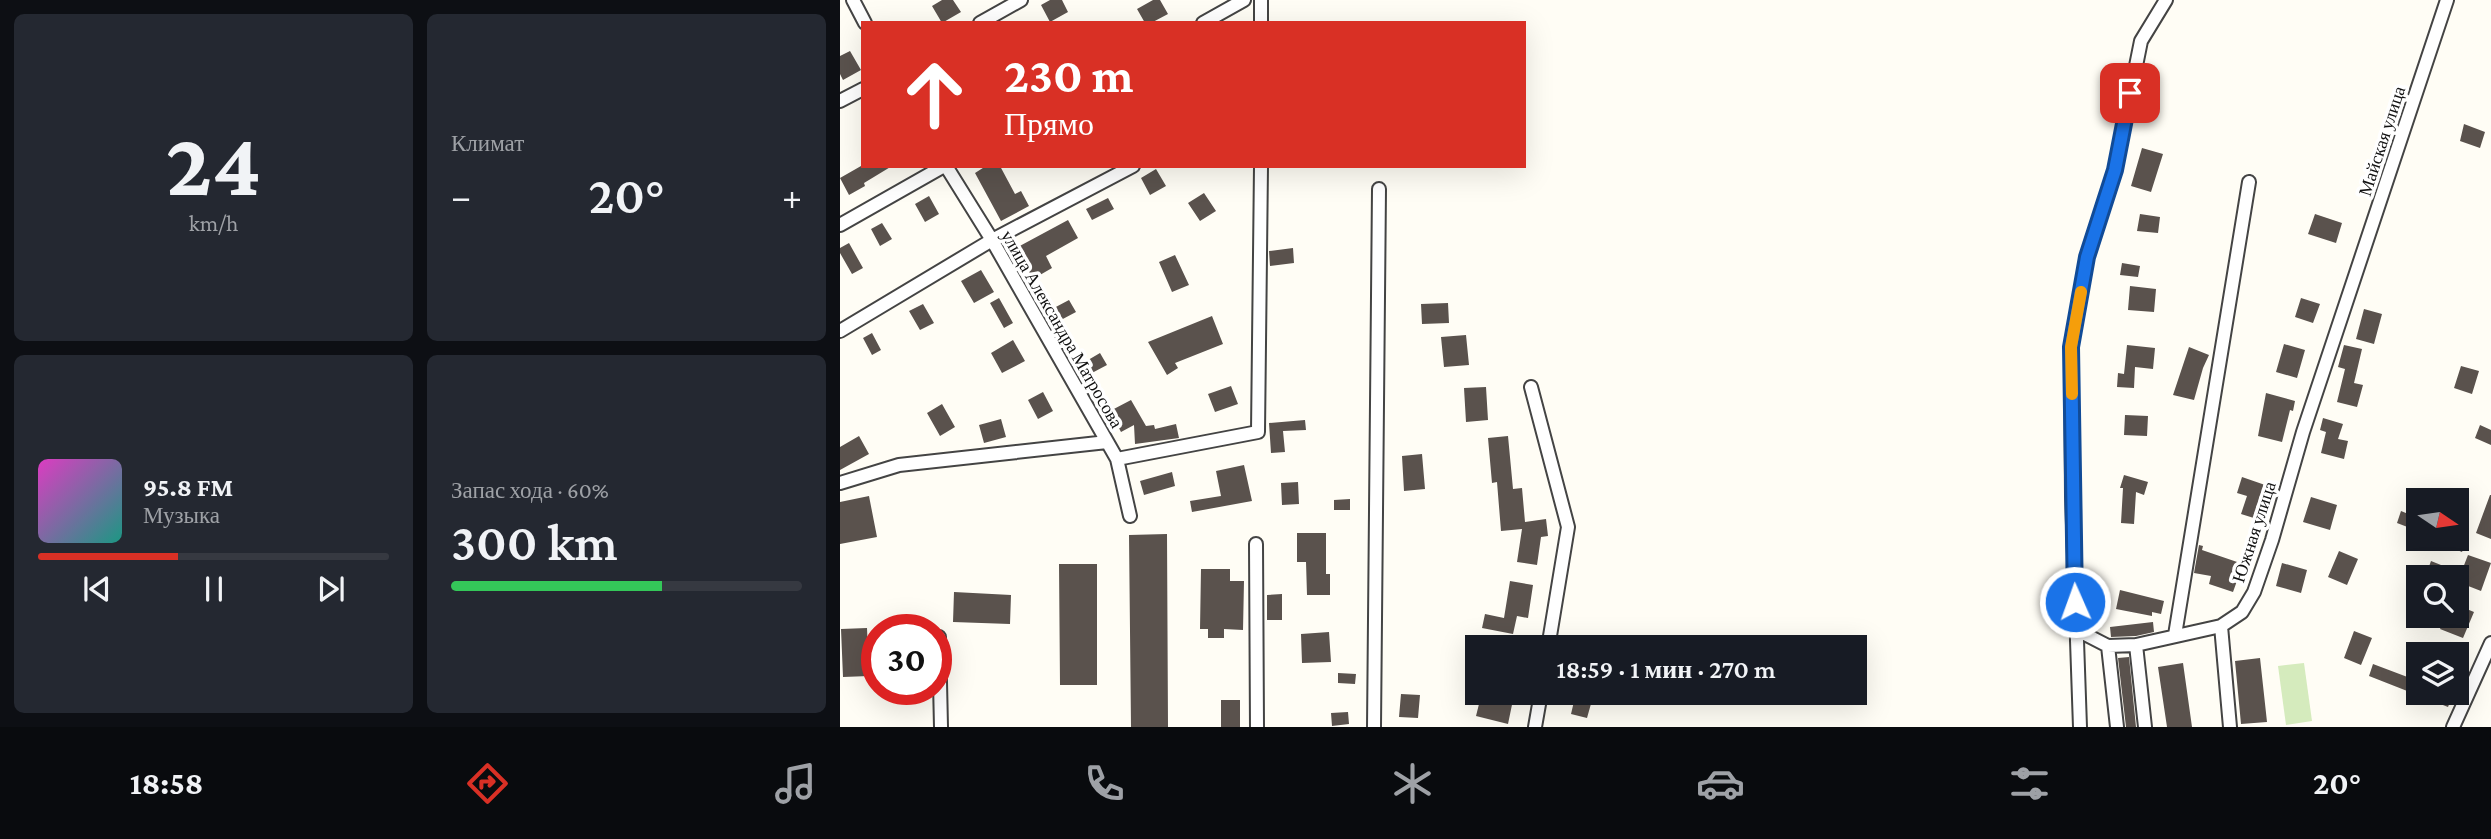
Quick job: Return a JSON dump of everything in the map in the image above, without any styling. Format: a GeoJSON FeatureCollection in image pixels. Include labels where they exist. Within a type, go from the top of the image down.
{"type":"FeatureCollection","features":[{"type":"Feature","properties":{"kind":"street"},"geometry":{"type":"LineString","coordinates":[[853,0],[865,21]]}},
{"type":"Feature","properties":{"kind":"street"},"geometry":{"type":"LineString","coordinates":[[984,21],[1021,0]]}},
{"type":"Feature","properties":{"kind":"street"},"geometry":{"type":"LineString","coordinates":[[1207,21],[1244,0]]}},
{"type":"Feature","properties":{"kind":"street"},"geometry":{"type":"LineString","coordinates":[[1261,0],[1261,21]]}},
{"type":"Feature","properties":{"kind":"street"},"geometry":{"type":"LineString","coordinates":[[2080,727],[2075,629],[2071,347],[2087,257],[2115,170],[2141,41],[2166,0]]}},
{"type":"Feature","properties":{"kind":"street","name":"Майская улица"},"geometry":{"type":"LineString","coordinates":[[2350,293],[2447,0]]}},
{"type":"Feature","properties":{"kind":"street"},"geometry":{"type":"LineString","coordinates":[[840,101],[861,90]]}},
{"type":"Feature","properties":{"kind":"street"},"geometry":{"type":"LineString","coordinates":[[840,225],[941,168]]}},
{"type":"Feature","properties":{"kind":"street","name":"улица Александра Матросова"},"geometry":{"type":"LineString","coordinates":[[946,168],[992,240],[1117,459],[1130,516]]}},
{"type":"Feature","properties":{"kind":"street"},"geometry":{"type":"LineString","coordinates":[[840,331],[992,240],[1129,168]]}},
{"type":"Feature","properties":{"kind":"street"},"geometry":{"type":"LineString","coordinates":[[1117,459],[1258,432],[1261,168]]}},
{"type":"Feature","properties":{"kind":"street"},"geometry":{"type":"LineString","coordinates":[[2175,635],[2249,182]]}},
{"type":"Feature","properties":{"kind":"street"},"geometry":{"type":"LineString","coordinates":[[1374,727],[1379,189]]}},
{"type":"Feature","properties":{"kind":"street","name":"Южная улица"},"geometry":{"type":"LineString","coordinates":[[2075,629],[2108,646],[2136,645],[2221,626],[2242,612],[2254,592],[2272,540],[2303,432],[2350,293]]}},
{"type":"Feature","properties":{"kind":"street"},"geometry":{"type":"LineString","coordinates":[[1531,387],[1568,527],[1550,635]]}},
{"type":"Feature","properties":{"kind":"street"},"geometry":{"type":"LineString","coordinates":[[840,483],[899,465],[1107,442]]}},
{"type":"Feature","properties":{"kind":"street"},"geometry":{"type":"LineString","coordinates":[[1256,544],[1257,727]]}},
{"type":"Feature","properties":{"kind":"street"},"geometry":{"type":"LineString","coordinates":[[2221,626],[2230,727]]}},
{"type":"Feature","properties":{"kind":"street"},"geometry":{"type":"LineString","coordinates":[[2453,727],[2491,643]]}},
{"type":"Feature","properties":{"kind":"street"},"geometry":{"type":"LineString","coordinates":[[2136,645],[2145,727]]}},
{"type":"Feature","properties":{"kind":"street"},"geometry":{"type":"LineString","coordinates":[[2108,646],[2117,727]]}},
{"type":"Feature","properties":{"kind":"street"},"geometry":{"type":"LineString","coordinates":[[941,705],[941,727]]}},
{"type":"Feature","properties":{"kind":"street"},"geometry":{"type":"LineString","coordinates":[[1535,727],[1539,705]]}},
{"type":"Feature","properties":{"kind":"green space"},"geometry":{"type":"Polygon","coordinates":[[[2304,663],[2312,721],[2286,725],[2278,666],[2304,663]]]}},
{"type":"Feature","properties":{"kind":"building"},"geometry":{"type":"Polygon","coordinates":[[[942,0],[953,0],[961,12],[941,21],[932,6],[942,0]]]}},
{"type":"Feature","properties":{"kind":"building"},"geometry":{"type":"Polygon","coordinates":[[[1050,0],[1062,0],[1068,12],[1049,21],[1041,5],[1050,0]]]}},
{"type":"Feature","properties":{"kind":"building"},"geometry":{"type":"Polygon","coordinates":[[[1153,0],[1160,0],[1168,14],[1155,21],[1144,21],[1137,9],[1153,0]]]}},
{"type":"Feature","properties":{"kind":"building"},"geometry":{"type":"Polygon","coordinates":[[[850,51],[861,70],[843,80],[840,74],[840,56],[850,51]]]}},
{"type":"Feature","properties":{"kind":"building"},"geometry":{"type":"Polygon","coordinates":[[[2464,124],[2485,132],[2480,148],[2460,141],[2464,124]]]}},
{"type":"Feature","properties":{"kind":"building"},"geometry":{"type":"Polygon","coordinates":[[[2142,148],[2163,154],[2151,192],[2131,186],[2142,148]]]}},
{"type":"Feature","properties":{"kind":"building"},"geometry":{"type":"Polygon","coordinates":[[[861,166],[889,168],[849,195],[840,178],[861,166]]]}},
{"type":"Feature","properties":{"kind":"building"},"geometry":{"type":"Polygon","coordinates":[[[983,168],[1001,168],[1015,194],[1021,191],[1029,206],[1001,221],[975,173],[983,168]]]}},
{"type":"Feature","properties":{"kind":"building"},"geometry":{"type":"Polygon","coordinates":[[[1156,169],[1166,186],[1150,195],[1141,178],[1156,169]]]}},
{"type":"Feature","properties":{"kind":"building"},"geometry":{"type":"Polygon","coordinates":[[[1204,193],[1216,211],[1200,221],[1188,203],[1204,193]]]}},
{"type":"Feature","properties":{"kind":"building"},"geometry":{"type":"Polygon","coordinates":[[[929,196],[939,214],[925,222],[915,204],[929,196]]]}},
{"type":"Feature","properties":{"kind":"building"},"geometry":{"type":"Polygon","coordinates":[[[1108,198],[1114,209],[1092,220],[1086,209],[1108,198]]]}},
{"type":"Feature","properties":{"kind":"building"},"geometry":{"type":"Polygon","coordinates":[[[2140,214],[2160,217],[2158,233],[2137,231],[2140,214]]]}},
{"type":"Feature","properties":{"kind":"building"},"geometry":{"type":"Polygon","coordinates":[[[2315,214],[2342,223],[2336,243],[2308,234],[2315,214]]]}},
{"type":"Feature","properties":{"kind":"building"},"geometry":{"type":"Polygon","coordinates":[[[1068,220],[1078,238],[1046,256],[1052,268],[1033,279],[1016,248],[1068,220]]]}},
{"type":"Feature","properties":{"kind":"building"},"geometry":{"type":"Polygon","coordinates":[[[882,223],[892,239],[880,246],[871,229],[882,223]]]}},
{"type":"Feature","properties":{"kind":"building"},"geometry":{"type":"Polygon","coordinates":[[[849,243],[863,268],[852,274],[840,253],[840,248],[849,243]]]}},
{"type":"Feature","properties":{"kind":"building"},"geometry":{"type":"Polygon","coordinates":[[[1293,248],[1294,263],[1270,266],[1269,251],[1293,248]]]}},
{"type":"Feature","properties":{"kind":"building"},"geometry":{"type":"Polygon","coordinates":[[[1175,255],[1189,285],[1172,292],[1159,262],[1175,255]]]}},
{"type":"Feature","properties":{"kind":"building"},"geometry":{"type":"Polygon","coordinates":[[[2122,263],[2140,266],[2138,277],[2120,275],[2122,263]]]}},
{"type":"Feature","properties":{"kind":"building"},"geometry":{"type":"Polygon","coordinates":[[[981,270],[994,292],[974,303],[961,281],[981,270]]]}},
{"type":"Feature","properties":{"kind":"building"},"geometry":{"type":"Polygon","coordinates":[[[2130,286],[2156,289],[2154,312],[2128,310],[2130,286]]]}},
{"type":"Feature","properties":{"kind":"building"},"geometry":{"type":"Polygon","coordinates":[[[999,298],[1013,323],[1004,328],[990,303],[999,298]]]}},
{"type":"Feature","properties":{"kind":"building"},"geometry":{"type":"Polygon","coordinates":[[[2301,298],[2320,304],[2313,323],[2295,317],[2301,298]]]}},
{"type":"Feature","properties":{"kind":"building"},"geometry":{"type":"Polygon","coordinates":[[[1069,300],[1076,312],[1059,321],[1052,309],[1069,300]]]}},
{"type":"Feature","properties":{"kind":"building"},"geometry":{"type":"Polygon","coordinates":[[[1448,303],[1449,323],[1422,324],[1421,304],[1448,303]]]}},
{"type":"Feature","properties":{"kind":"building"},"geometry":{"type":"Polygon","coordinates":[[[923,304],[934,323],[920,330],[909,311],[923,304]]]}},
{"type":"Feature","properties":{"kind":"building"},"geometry":{"type":"Polygon","coordinates":[[[2364,309],[2382,314],[2374,344],[2356,339],[2364,309]]]}},
{"type":"Feature","properties":{"kind":"building"},"geometry":{"type":"Polygon","coordinates":[[[1212,316],[1223,344],[1175,363],[1178,368],[1167,375],[1148,342],[1212,316]]]}},
{"type":"Feature","properties":{"kind":"building"},"geometry":{"type":"Polygon","coordinates":[[[872,333],[881,350],[872,355],[863,338],[872,333]]]}},
{"type":"Feature","properties":{"kind":"building"},"geometry":{"type":"Polygon","coordinates":[[[1466,335],[1469,365],[1444,367],[1441,337],[1466,335]]]}},
{"type":"Feature","properties":{"kind":"building"},"geometry":{"type":"Polygon","coordinates":[[[1013,340],[1025,361],[1002,373],[991,353],[1013,340]]]}},
{"type":"Feature","properties":{"kind":"building"},"geometry":{"type":"Polygon","coordinates":[[[2284,344],[2305,350],[2297,378],[2276,372],[2284,344]]]}},
{"type":"Feature","properties":{"kind":"building"},"geometry":{"type":"Polygon","coordinates":[[[2127,345],[2155,348],[2153,369],[2135,367],[2134,388],[2117,387],[2118,373],[2124,374],[2127,345]]]}},
{"type":"Feature","properties":{"kind":"building"},"geometry":{"type":"Polygon","coordinates":[[[2344,345],[2362,349],[2354,383],[2363,385],[2357,407],[2337,402],[2345,369],[2338,367],[2344,345]]]}},
{"type":"Feature","properties":{"kind":"building"},"geometry":{"type":"Polygon","coordinates":[[[2189,347],[2209,355],[2194,400],[2173,395],[2189,347]]]}},
{"type":"Feature","properties":{"kind":"building"},"geometry":{"type":"Polygon","coordinates":[[[1100,353],[1107,365],[1090,374],[1083,363],[1100,353]]]}},
{"type":"Feature","properties":{"kind":"building"},"geometry":{"type":"Polygon","coordinates":[[[2461,366],[2479,371],[2472,394],[2454,388],[2461,366]]]}},
{"type":"Feature","properties":{"kind":"building"},"geometry":{"type":"Polygon","coordinates":[[[1231,386],[1238,404],[1215,412],[1208,394],[1231,386]]]}},
{"type":"Feature","properties":{"kind":"building"},"geometry":{"type":"Polygon","coordinates":[[[1486,387],[1488,420],[1466,422],[1464,388],[1486,387]]]}},
{"type":"Feature","properties":{"kind":"building"},"geometry":{"type":"Polygon","coordinates":[[[1043,392],[1053,411],[1038,419],[1028,400],[1043,392]]]}},
{"type":"Feature","properties":{"kind":"building"},"geometry":{"type":"Polygon","coordinates":[[[2266,393],[2295,401],[2282,442],[2258,436],[2266,393]]]}},
{"type":"Feature","properties":{"kind":"building"},"geometry":{"type":"Polygon","coordinates":[[[1131,400],[1146,426],[1154,425],[1155,429],[1176,424],[1179,438],[1135,444],[1134,425],[1121,432],[1110,411],[1131,400]]]}},
{"type":"Feature","properties":{"kind":"building"},"geometry":{"type":"Polygon","coordinates":[[[942,404],[955,427],[940,436],[927,413],[942,404]]]}},
{"type":"Feature","properties":{"kind":"building"},"geometry":{"type":"Polygon","coordinates":[[[2125,415],[2148,416],[2147,436],[2124,435],[2125,415]]]}},
{"type":"Feature","properties":{"kind":"building"},"geometry":{"type":"Polygon","coordinates":[[[2323,418],[2343,424],[2338,439],[2348,441],[2344,459],[2321,453],[2326,432],[2320,430],[2323,418]]]}},
{"type":"Feature","properties":{"kind":"building"},"geometry":{"type":"Polygon","coordinates":[[[1001,419],[1006,437],[984,443],[979,425],[1001,419]]]}},
{"type":"Feature","properties":{"kind":"building"},"geometry":{"type":"Polygon","coordinates":[[[1305,420],[1306,430],[1283,431],[1285,452],[1271,453],[1269,423],[1305,420]]]}},
{"type":"Feature","properties":{"kind":"building"},"geometry":{"type":"Polygon","coordinates":[[[2480,425],[2491,430],[2491,445],[2475,438],[2480,425]]]}},
{"type":"Feature","properties":{"kind":"building"},"geometry":{"type":"Polygon","coordinates":[[[859,436],[869,454],[840,470],[840,447],[859,436]]]}},
{"type":"Feature","properties":{"kind":"building"},"geometry":{"type":"Polygon","coordinates":[[[1508,436],[1513,489],[1522,488],[1525,522],[1546,519],[1548,536],[1541,537],[1537,565],[1517,562],[1522,529],[1501,531],[1497,482],[1492,483],[1488,438],[1508,436]]]}},
{"type":"Feature","properties":{"kind":"building"},"geometry":{"type":"Polygon","coordinates":[[[1422,454],[1425,489],[1404,491],[1402,456],[1422,454]]]}},
{"type":"Feature","properties":{"kind":"building"},"geometry":{"type":"Polygon","coordinates":[[[1244,465],[1252,501],[1192,512],[1190,501],[1221,496],[1216,471],[1244,465]]]}},
{"type":"Feature","properties":{"kind":"building"},"geometry":{"type":"Polygon","coordinates":[[[1172,472],[1175,486],[1144,495],[1140,481],[1172,472]]]}},
{"type":"Feature","properties":{"kind":"building"},"geometry":{"type":"Polygon","coordinates":[[[2124,475],[2148,482],[2144,495],[2136,492],[2134,524],[2121,523],[2123,488],[2120,488],[2124,475]]]}},
{"type":"Feature","properties":{"kind":"building"},"geometry":{"type":"Polygon","coordinates":[[[2242,477],[2268,486],[2257,519],[2241,514],[2247,496],[2237,493],[2242,477]]]}},
{"type":"Feature","properties":{"kind":"building"},"geometry":{"type":"Polygon","coordinates":[[[1298,482],[1299,504],[1282,505],[1281,483],[1298,482]]]}},
{"type":"Feature","properties":{"kind":"building"},"geometry":{"type":"Polygon","coordinates":[[[2491,495],[2491,539],[2476,533],[2491,495]]]}},
{"type":"Feature","properties":{"kind":"building"},"geometry":{"type":"Polygon","coordinates":[[[869,496],[877,537],[840,544],[840,502],[869,496]]]}},
{"type":"Feature","properties":{"kind":"building"},"geometry":{"type":"Polygon","coordinates":[[[2311,497],[2337,505],[2330,530],[2303,522],[2311,497]]]}},
{"type":"Feature","properties":{"kind":"building"},"geometry":{"type":"Polygon","coordinates":[[[1350,499],[1350,510],[1334,510],[1334,500],[1350,499]]]}},
{"type":"Feature","properties":{"kind":"building"},"geometry":{"type":"Polygon","coordinates":[[[2401,511],[2406,513],[2406,526],[2397,523],[2401,511]]]}},
{"type":"Feature","properties":{"kind":"building"},"geometry":{"type":"Polygon","coordinates":[[[1297,533],[1326,533],[1326,574],[1330,574],[1330,595],[1307,595],[1306,562],[1297,562],[1297,533]]]}},
{"type":"Feature","properties":{"kind":"building"},"geometry":{"type":"Polygon","coordinates":[[[1167,534],[1168,727],[1131,727],[1129,535],[1167,534]]]}},
{"type":"Feature","properties":{"kind":"building"},"geometry":{"type":"Polygon","coordinates":[[[2199,545],[2203,546],[2202,550],[2243,564],[2233,592],[2209,584],[2211,576],[2194,573],[2199,545]]]}},
{"type":"Feature","properties":{"kind":"building"},"geometry":{"type":"Polygon","coordinates":[[[2339,551],[2358,559],[2347,585],[2328,577],[2339,551]]]}},
{"type":"Feature","properties":{"kind":"building"},"geometry":{"type":"Polygon","coordinates":[[[2468,555],[2491,563],[2481,591],[2469,586],[2469,565],[2464,565],[2468,555]]]}},
{"type":"Feature","properties":{"kind":"building"},"geometry":{"type":"Polygon","coordinates":[[[2282,563],[2307,570],[2301,593],[2276,586],[2282,563]]]}},
{"type":"Feature","properties":{"kind":"building"},"geometry":{"type":"Polygon","coordinates":[[[1059,564],[1097,564],[1097,685],[1060,685],[1059,564]]]}},
{"type":"Feature","properties":{"kind":"building"},"geometry":{"type":"Polygon","coordinates":[[[1201,569],[1230,569],[1230,581],[1244,581],[1243,630],[1224,629],[1224,638],[1208,638],[1208,629],[1200,629],[1201,569]]]}},
{"type":"Feature","properties":{"kind":"building"},"geometry":{"type":"Polygon","coordinates":[[[1510,581],[1533,585],[1528,618],[1517,616],[1513,634],[1482,628],[1485,614],[1504,618],[1510,581]]]}},
{"type":"Feature","properties":{"kind":"building"},"geometry":{"type":"Polygon","coordinates":[[[2120,590],[2164,601],[2161,614],[2152,612],[2152,616],[2116,609],[2120,590]]]}},
{"type":"Feature","properties":{"kind":"building"},"geometry":{"type":"Polygon","coordinates":[[[954,592],[1011,595],[1010,624],[953,622],[954,592]]]}},
{"type":"Feature","properties":{"kind":"building"},"geometry":{"type":"Polygon","coordinates":[[[1282,594],[1282,620],[1267,620],[1267,595],[1282,594]]]}},
{"type":"Feature","properties":{"kind":"building"},"geometry":{"type":"Polygon","coordinates":[[[2469,610],[2474,612],[2469,624],[2469,610]]]}},
{"type":"Feature","properties":{"kind":"building"},"geometry":{"type":"Polygon","coordinates":[[[2153,622],[2154,632],[2111,637],[2110,627],[2153,622]]]}},
{"type":"Feature","properties":{"kind":"building"},"geometry":{"type":"Polygon","coordinates":[[[861,628],[861,676],[843,677],[841,629],[861,628]]]}},
{"type":"Feature","properties":{"kind":"building"},"geometry":{"type":"Polygon","coordinates":[[[2440,628],[2467,628],[2463,638],[2440,628]]]}},
{"type":"Feature","properties":{"kind":"building"},"geometry":{"type":"Polygon","coordinates":[[[2354,631],[2372,638],[2361,665],[2344,658],[2354,631]]]}},
{"type":"Feature","properties":{"kind":"building"},"geometry":{"type":"Polygon","coordinates":[[[1329,632],[1331,662],[1302,663],[1301,634],[1329,632]]]}},
{"type":"Feature","properties":{"kind":"building"},"geometry":{"type":"Polygon","coordinates":[[[2129,657],[2136,727],[2126,727],[2118,658],[2129,657]]]}},
{"type":"Feature","properties":{"kind":"building"},"geometry":{"type":"Polygon","coordinates":[[[2260,658],[2267,722],[2241,724],[2235,661],[2260,658]]]}},
{"type":"Feature","properties":{"kind":"building"},"geometry":{"type":"Polygon","coordinates":[[[2183,663],[2192,727],[2167,727],[2158,667],[2183,663]]]}},
{"type":"Feature","properties":{"kind":"building"},"geometry":{"type":"Polygon","coordinates":[[[2373,664],[2406,676],[2406,691],[2369,676],[2373,664]]]}},
{"type":"Feature","properties":{"kind":"building"},"geometry":{"type":"Polygon","coordinates":[[[1338,673],[1356,674],[1355,684],[1338,683],[1338,673]]]}},
{"type":"Feature","properties":{"kind":"building"},"geometry":{"type":"Polygon","coordinates":[[[1401,694],[1420,695],[1418,718],[1399,717],[1401,694]]]}},
{"type":"Feature","properties":{"kind":"building"},"geometry":{"type":"Polygon","coordinates":[[[1221,700],[1240,700],[1240,727],[1221,727],[1221,700]]]}},
{"type":"Feature","properties":{"kind":"building"},"geometry":{"type":"Polygon","coordinates":[[[1479,705],[1512,705],[1508,724],[1476,716],[1479,705]]]}},
{"type":"Feature","properties":{"kind":"building"},"geometry":{"type":"Polygon","coordinates":[[[1573,705],[1591,705],[1587,718],[1571,714],[1573,705]]]}},
{"type":"Feature","properties":{"kind":"building"},"geometry":{"type":"Polygon","coordinates":[[[1348,712],[1349,724],[1332,726],[1331,713],[1348,712]]]}},
{"type":"Feature","properties":{"kind":"slow traffic"},"geometry":{"type":"LineString","coordinates":[[2072,394],[2071,347],[2081,292]]}},
{"type":"Feature","properties":{"kind":"route"},"geometry":{"type":"LineString","coordinates":[[2075,602],[2071,347],[2087,257],[2115,170],[2130,93]]}}]}
